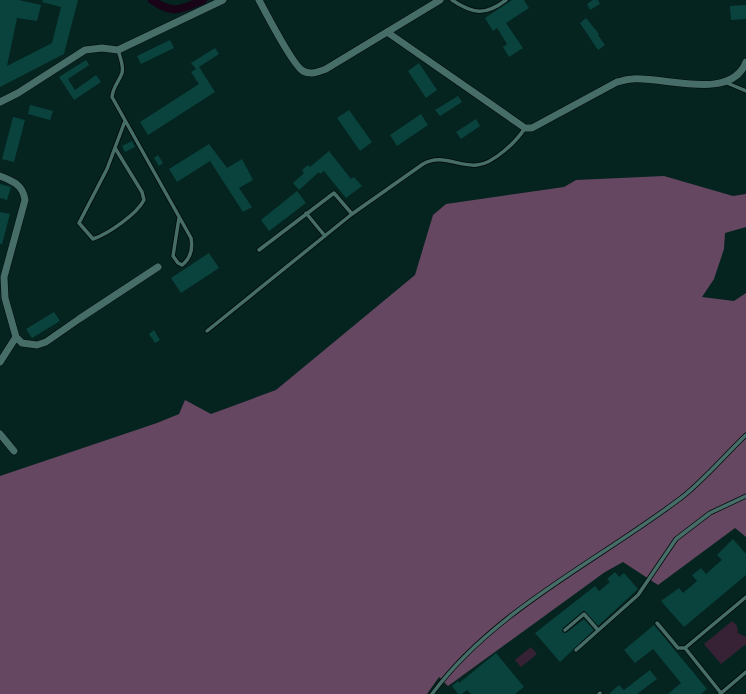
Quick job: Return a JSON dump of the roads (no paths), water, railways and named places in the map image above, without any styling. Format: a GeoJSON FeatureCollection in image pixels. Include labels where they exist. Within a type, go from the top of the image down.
{"type":"FeatureCollection","features":[{"type":"Feature","properties":{"kind":"street"},"geometry":{"type":"LineString","coordinates":[[0,102],[18,93],[84,50],[102,48],[118,50],[223,0]]}},
{"type":"Feature","properties":{"kind":"street"},"geometry":{"type":"LineString","coordinates":[[259,0],[293,59],[301,70],[309,73],[317,73],[326,69],[440,0]]}},
{"type":"Feature","properties":{"kind":"street"},"geometry":{"type":"LineString","coordinates":[[387,32],[525,128],[532,128],[592,94],[617,82],[632,78],[713,84],[734,78],[741,72],[746,62]]}},
{"type":"Feature","properties":{"kind":"street"},"geometry":{"type":"LineString","coordinates":[[0,176],[22,188],[25,200],[4,277],[5,298],[16,337],[22,343],[37,345],[46,342],[158,267]]}},
{"type":"Feature","properties":{"kind":"street"},"geometry":{"type":"LineString","coordinates":[[0,362],[16,337]]}},
{"type":"Feature","properties":{"kind":"street"},"geometry":{"type":"LineString","coordinates":[[0,434],[14,451]]}},
{"type":"Feature","properties":{"kind":"lane"},"geometry":{"type":"LineString","coordinates":[[452,0],[464,7],[484,12],[494,8],[506,0]]}},
{"type":"Feature","properties":{"kind":"lane"},"geometry":{"type":"LineString","coordinates":[[118,50],[123,67],[122,73],[112,88],[112,97],[191,238],[192,244],[188,260],[182,265],[178,263],[173,256],[179,218]]}},
{"type":"Feature","properties":{"kind":"lane"},"geometry":{"type":"LineString","coordinates":[[727,83],[746,91]]}},
{"type":"Feature","properties":{"kind":"lane"},"geometry":{"type":"LineString","coordinates":[[115,148],[142,192],[144,200],[141,207],[102,236],[92,240],[79,223],[107,169],[125,121]]}},
{"type":"Feature","properties":{"kind":"lane"},"geometry":{"type":"LineString","coordinates":[[207,331],[352,214],[429,160],[449,160],[478,165],[485,163],[507,148],[520,136],[525,128]]}},
{"type":"Feature","properties":{"kind":"lane"},"geometry":{"type":"LineString","coordinates":[[259,250],[334,192],[352,214]]}},
{"type":"Feature","properties":{"kind":"lane"},"geometry":{"type":"LineString","coordinates":[[306,214],[324,236]]}},
{"type":"Feature","properties":{"kind":"lane"},"geometry":{"type":"LineString","coordinates":[[432,694],[444,677],[486,636],[521,609],[682,498],[746,435]]}},
{"type":"Feature","properties":{"kind":"lane"},"geometry":{"type":"LineString","coordinates":[[576,650],[638,595],[676,539],[710,514],[746,496]]}},
{"type":"Feature","properties":{"kind":"lane"},"geometry":{"type":"LineString","coordinates":[[657,623],[678,648],[685,648],[746,597]]}},
{"type":"Feature","properties":{"kind":"lane"},"geometry":{"type":"LineString","coordinates":[[565,630],[584,614],[598,630]]}},
{"type":"Feature","properties":{"kind":"lane"},"geometry":{"type":"LineString","coordinates":[[685,648],[721,694],[746,672]]}},
{"type":"Feature","properties":{"kind":"waterway"},"geometry":{"type":"LineString","coordinates":[[152,0],[166,8],[172,9],[183,8],[203,0]]}}]}
